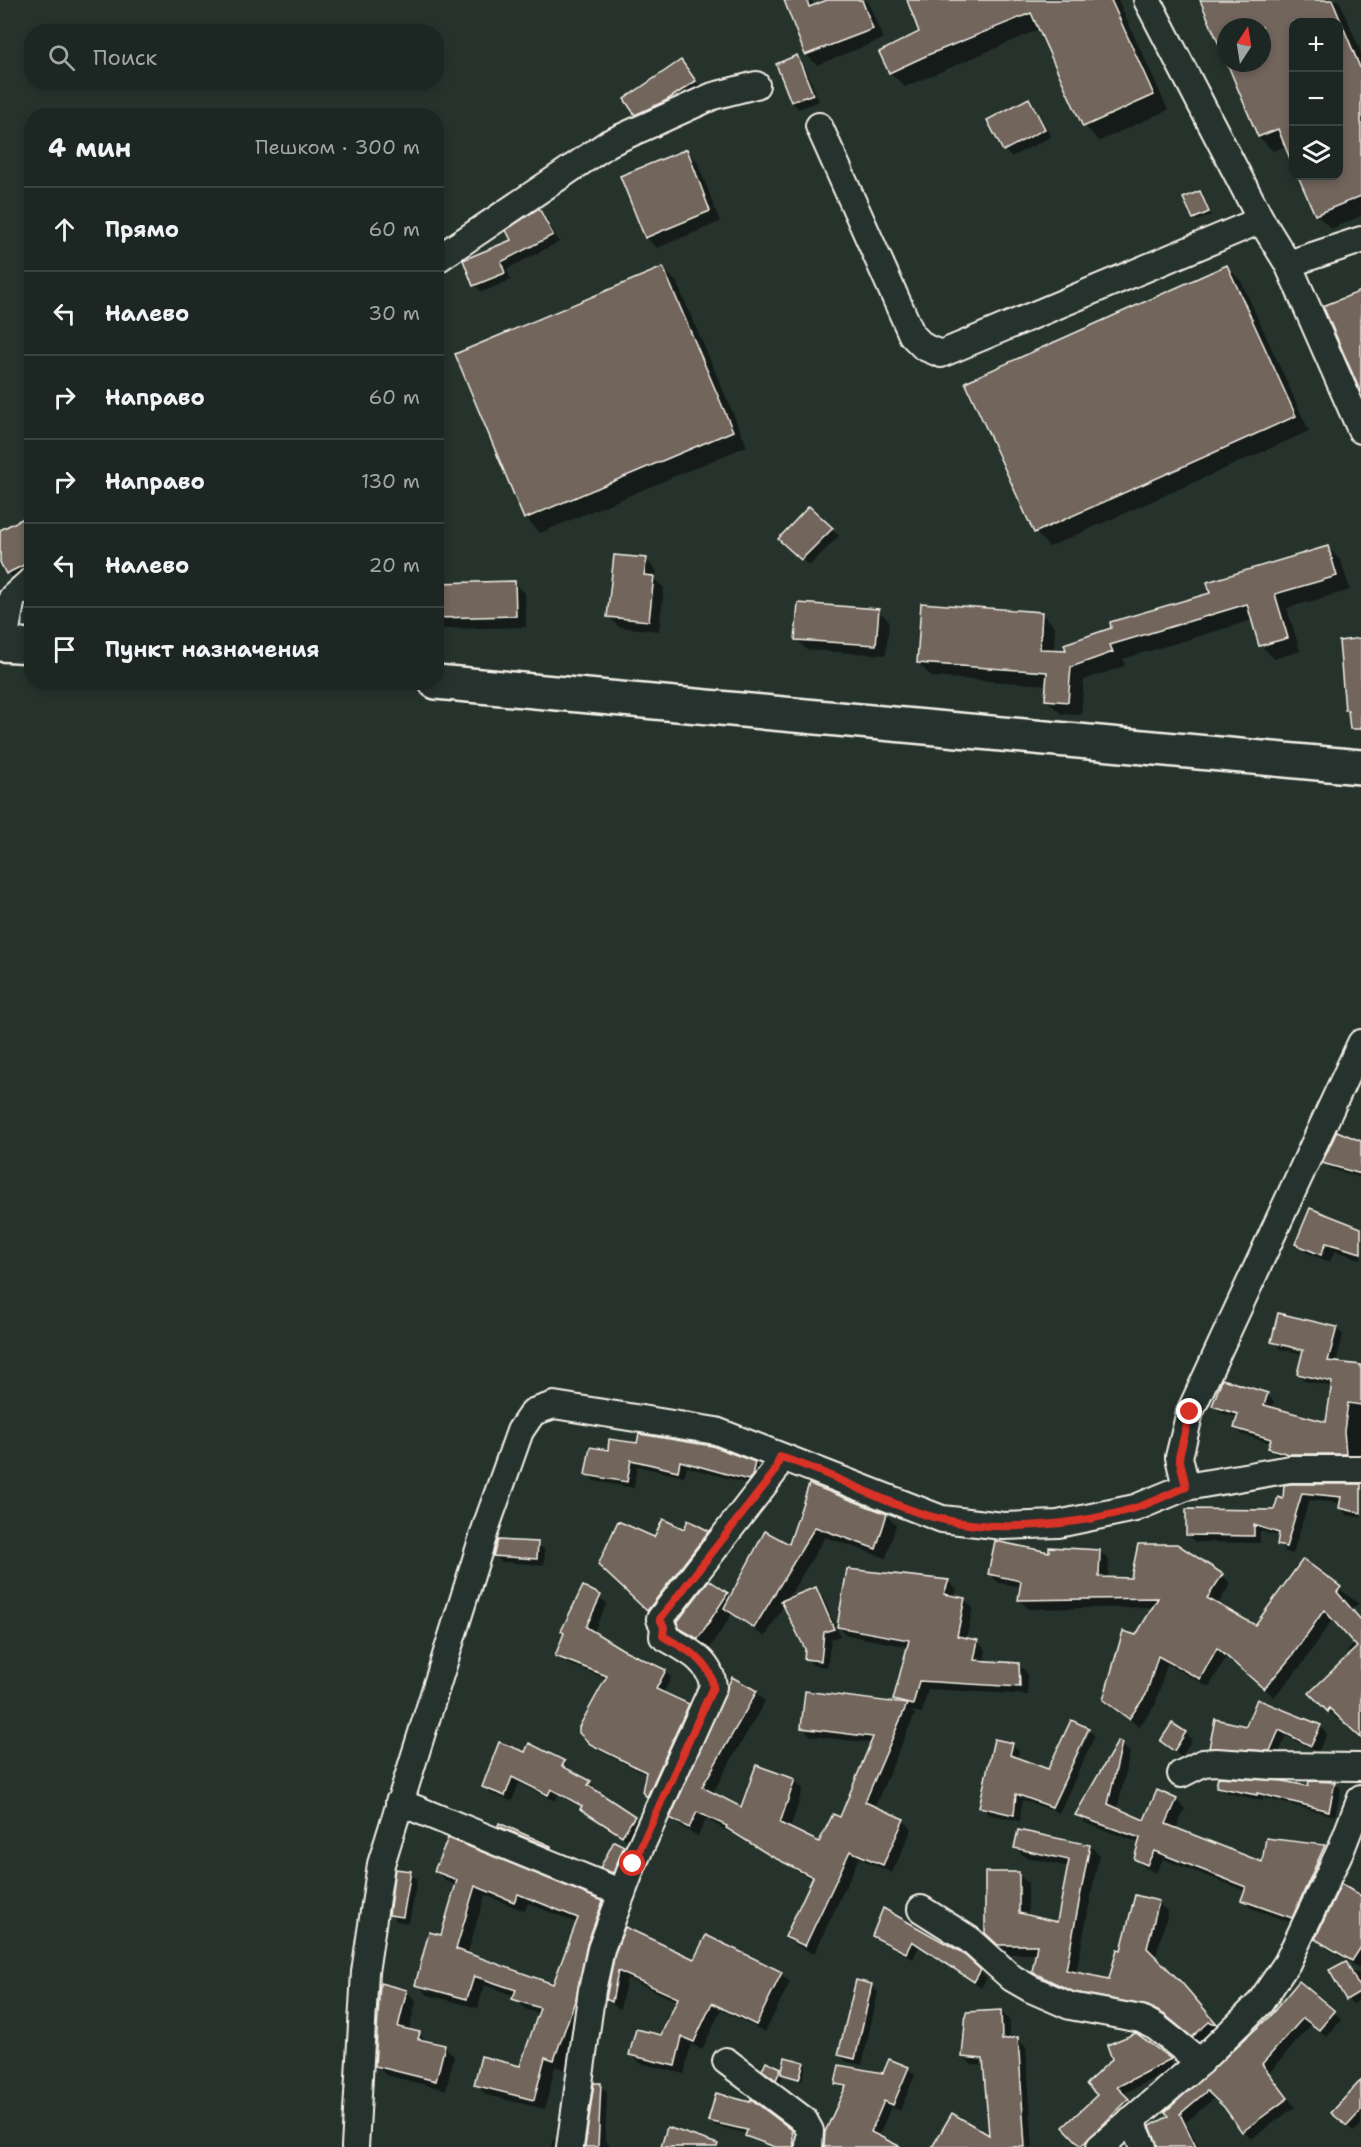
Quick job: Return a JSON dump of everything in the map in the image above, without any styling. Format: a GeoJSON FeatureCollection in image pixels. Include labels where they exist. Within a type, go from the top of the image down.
{"type":"FeatureCollection","features":[{"type":"Feature","properties":{"kind":"main road"},"geometry":{"type":"LineString","coordinates":[[444,683],[1361,767]]}},
{"type":"Feature","properties":{"kind":"street"},"geometry":{"type":"LineString","coordinates":[[1147,0],[1261,220],[1288,264],[1361,430]]}},
{"type":"Feature","properties":{"kind":"street"},"geometry":{"type":"LineString","coordinates":[[444,255],[609,143],[713,96],[756,85]]}},
{"type":"Feature","properties":{"kind":"street"},"geometry":{"type":"LineString","coordinates":[[819,126],[912,334],[924,347],[941,354],[1261,220]]}},
{"type":"Feature","properties":{"kind":"street"},"geometry":{"type":"LineString","coordinates":[[1288,264],[1361,240]]}},
{"type":"Feature","properties":{"kind":"street"},"geometry":{"type":"LineString","coordinates":[[12,645],[12,598],[24,587]]}},
{"type":"Feature","properties":{"kind":"street"},"geometry":{"type":"LineString","coordinates":[[1186,1487],[1179,1457],[1190,1412],[1361,1042]]}},
{"type":"Feature","properties":{"kind":"street"},"geometry":{"type":"LineString","coordinates":[[355,2147],[364,1972],[381,1864],[488,1524],[520,1431],[534,1412],[554,1405],[716,1431],[780,1457],[809,1465],[886,1499],[942,1520],[1003,1526],[1058,1524],[1135,1508],[1186,1487],[1290,1469],[1361,1469]]}},
{"type":"Feature","properties":{"kind":"street"},"geometry":{"type":"LineString","coordinates":[[570,2147],[592,1990],[601,1950],[622,1893],[713,1687],[712,1676],[702,1661],[663,1636],[664,1627],[660,1619],[774,1473],[780,1457]]}},
{"type":"Feature","properties":{"kind":"street"},"geometry":{"type":"LineString","coordinates":[[1181,1774],[1203,1763],[1216,1762],[1274,1766],[1361,1767]]}},
{"type":"Feature","properties":{"kind":"street"},"geometry":{"type":"LineString","coordinates":[[1100,2147],[1200,2062],[1260,2003],[1287,1963],[1342,1847],[1361,1798]]}},
{"type":"Feature","properties":{"kind":"street"},"geometry":{"type":"LineString","coordinates":[[399,1802],[622,1893]]}},
{"type":"Feature","properties":{"kind":"street"},"geometry":{"type":"LineString","coordinates":[[921,1909],[970,1940],[1012,1978],[1031,1989],[1070,2006],[1140,2019],[1156,2027],[1200,2062]]}},
{"type":"Feature","properties":{"kind":"street"},"geometry":{"type":"LineString","coordinates":[[726,2061],[804,2120],[810,2131],[809,2147]]}},
{"type":"Feature","properties":{"kind":"street"},"geometry":{"type":"LineString","coordinates":[[1131,2120],[1143,2147]]}},
{"type":"Feature","properties":{"kind":"building"},"geometry":{"type":"Polygon","coordinates":[[[784,0],[807,0],[809,7],[827,0],[862,0],[873,29],[805,55],[784,0]]]}},
{"type":"Feature","properties":{"kind":"building"},"geometry":{"type":"Polygon","coordinates":[[[907,0],[1111,0],[1154,95],[1083,127],[1031,13],[889,73],[879,52],[919,32],[907,0]]]}},
{"type":"Feature","properties":{"kind":"building"},"geometry":{"type":"Polygon","coordinates":[[[1200,0],[1332,0],[1339,18],[1289,18],[1289,156],[1278,129],[1258,137],[1231,72],[1271,72],[1271,18],[1217,18],[1217,40],[1200,0]]]}},
{"type":"Feature","properties":{"kind":"building"},"geometry":{"type":"Polygon","coordinates":[[[1343,27],[1361,70],[1361,196],[1315,215],[1300,180],[1343,180],[1343,27]]]}},
{"type":"Feature","properties":{"kind":"building"},"geometry":{"type":"Polygon","coordinates":[[[797,55],[813,94],[791,102],[776,64],[797,55]]]}},
{"type":"Feature","properties":{"kind":"building"},"geometry":{"type":"Polygon","coordinates":[[[681,60],[696,81],[667,100],[635,115],[624,99],[681,60]]]}},
{"type":"Feature","properties":{"kind":"building"},"geometry":{"type":"Polygon","coordinates":[[[1029,98],[1045,129],[1003,151],[987,120],[1029,98]]]}},
{"type":"Feature","properties":{"kind":"building"},"geometry":{"type":"Polygon","coordinates":[[[687,149],[710,211],[645,238],[620,176],[687,149]]]}},
{"type":"Feature","properties":{"kind":"building"},"geometry":{"type":"Polygon","coordinates":[[[1200,191],[1209,212],[1193,219],[1183,198],[1200,191]]]}},
{"type":"Feature","properties":{"kind":"building"},"geometry":{"type":"Polygon","coordinates":[[[539,208],[553,235],[501,262],[505,273],[473,286],[463,260],[511,240],[506,230],[539,208]]]}},
{"type":"Feature","properties":{"kind":"building"},"geometry":{"type":"Polygon","coordinates":[[[1227,265],[1296,416],[1034,533],[965,382],[1227,265]]]}},
{"type":"Feature","properties":{"kind":"building"},"geometry":{"type":"Polygon","coordinates":[[[663,267],[733,431],[524,519],[455,354],[663,267]]]}},
{"type":"Feature","properties":{"kind":"building"},"geometry":{"type":"Polygon","coordinates":[[[1361,291],[1361,393],[1323,306],[1361,291]]]}},
{"type":"Feature","properties":{"kind":"building"},"geometry":{"type":"Polygon","coordinates":[[[809,506],[833,528],[801,560],[778,539],[809,506]]]}},
{"type":"Feature","properties":{"kind":"building"},"geometry":{"type":"Polygon","coordinates":[[[24,518],[24,565],[6,574],[0,562],[0,530],[24,518]]]}},
{"type":"Feature","properties":{"kind":"building"},"geometry":{"type":"Polygon","coordinates":[[[1328,546],[1337,576],[1275,594],[1288,638],[1259,646],[1247,604],[1110,645],[1113,652],[1071,667],[1068,702],[1045,700],[1047,672],[917,663],[921,603],[1042,612],[1040,649],[1066,650],[1064,644],[1111,628],[1110,622],[1210,593],[1207,582],[1328,546]]]}},
{"type":"Feature","properties":{"kind":"building"},"geometry":{"type":"Polygon","coordinates":[[[614,555],[647,558],[644,575],[654,576],[649,621],[607,617],[614,555]]]}},
{"type":"Feature","properties":{"kind":"building"},"geometry":{"type":"Polygon","coordinates":[[[515,581],[516,616],[444,618],[444,583],[515,581]]]}},
{"type":"Feature","properties":{"kind":"building"},"geometry":{"type":"Polygon","coordinates":[[[798,603],[879,609],[876,645],[795,640],[798,603]]]}},
{"type":"Feature","properties":{"kind":"building"},"geometry":{"type":"Polygon","coordinates":[[[1361,638],[1361,729],[1350,729],[1348,710],[1345,710],[1339,641],[1361,638]]]}},
{"type":"Feature","properties":{"kind":"building"},"geometry":{"type":"Polygon","coordinates":[[[1337,1131],[1361,1141],[1361,1174],[1322,1163],[1337,1131]]]}},
{"type":"Feature","properties":{"kind":"building"},"geometry":{"type":"Polygon","coordinates":[[[1310,1208],[1361,1228],[1361,1253],[1326,1243],[1321,1255],[1295,1244],[1310,1208]]]}},
{"type":"Feature","properties":{"kind":"building"},"geometry":{"type":"Polygon","coordinates":[[[1278,1313],[1337,1327],[1328,1361],[1361,1365],[1361,1405],[1348,1403],[1344,1431],[1346,1454],[1288,1454],[1268,1448],[1271,1439],[1234,1428],[1238,1414],[1212,1406],[1222,1379],[1268,1393],[1264,1405],[1326,1422],[1332,1382],[1297,1374],[1303,1350],[1271,1342],[1278,1313]]]}},
{"type":"Feature","properties":{"kind":"building"},"geometry":{"type":"Polygon","coordinates":[[[639,1434],[712,1446],[755,1462],[752,1476],[748,1480],[680,1461],[678,1471],[631,1460],[627,1482],[585,1475],[590,1447],[608,1450],[609,1439],[637,1443],[639,1434]]]}},
{"type":"Feature","properties":{"kind":"building"},"geometry":{"type":"Polygon","coordinates":[[[809,1484],[887,1514],[876,1549],[815,1527],[754,1628],[724,1608],[765,1531],[789,1544],[809,1484]]]}},
{"type":"Feature","properties":{"kind":"building"},"geometry":{"type":"Polygon","coordinates":[[[1361,1484],[1361,1513],[1339,1508],[1341,1497],[1302,1493],[1286,1547],[1277,1545],[1279,1533],[1254,1525],[1254,1536],[1186,1535],[1186,1509],[1274,1510],[1278,1497],[1283,1499],[1284,1485],[1361,1484]]]}},
{"type":"Feature","properties":{"kind":"building"},"geometry":{"type":"Polygon","coordinates":[[[663,1519],[684,1529],[688,1520],[709,1531],[647,1611],[598,1565],[618,1521],[654,1537],[663,1519]]]}},
{"type":"Feature","properties":{"kind":"building"},"geometry":{"type":"Polygon","coordinates":[[[498,1540],[538,1542],[537,1559],[493,1556],[498,1540]]]}},
{"type":"Feature","properties":{"kind":"building"},"geometry":{"type":"Polygon","coordinates":[[[995,1541],[1049,1552],[1049,1547],[1100,1550],[1099,1577],[1131,1578],[1138,1544],[1177,1544],[1223,1574],[1207,1598],[1255,1625],[1303,1559],[1341,1587],[1337,1592],[1361,1620],[1361,1738],[1329,1708],[1328,1712],[1309,1693],[1357,1647],[1324,1610],[1292,1656],[1264,1689],[1217,1648],[1200,1679],[1158,1656],[1146,1695],[1129,1719],[1103,1700],[1123,1631],[1136,1635],[1158,1598],[1018,1600],[1021,1581],[988,1574],[995,1541]]]}},
{"type":"Feature","properties":{"kind":"building"},"geometry":{"type":"Polygon","coordinates":[[[847,1569],[949,1580],[944,1594],[965,1598],[957,1636],[978,1640],[974,1660],[1019,1663],[1020,1687],[919,1681],[913,1705],[893,1700],[909,1640],[837,1627],[847,1569]]]}},
{"type":"Feature","properties":{"kind":"building"},"geometry":{"type":"Polygon","coordinates":[[[709,1580],[728,1593],[698,1639],[679,1628],[678,1621],[709,1580]]]}},
{"type":"Feature","properties":{"kind":"building"},"geometry":{"type":"Polygon","coordinates":[[[583,1586],[601,1595],[586,1627],[622,1649],[666,1670],[656,1689],[689,1704],[647,1797],[642,1792],[646,1772],[590,1744],[579,1733],[579,1727],[607,1676],[555,1656],[564,1633],[561,1631],[583,1586]]]}},
{"type":"Feature","properties":{"kind":"building"},"geometry":{"type":"Polygon","coordinates":[[[816,1587],[834,1629],[824,1632],[821,1661],[804,1659],[805,1649],[781,1601],[816,1587]]]}},
{"type":"Feature","properties":{"kind":"building"},"geometry":{"type":"Polygon","coordinates":[[[732,1677],[757,1691],[702,1787],[741,1807],[756,1765],[795,1779],[780,1823],[819,1842],[833,1814],[840,1817],[873,1737],[801,1728],[805,1691],[907,1704],[865,1802],[904,1819],[883,1865],[850,1851],[805,1946],[785,1937],[813,1877],[771,1856],[726,1828],[727,1826],[697,1812],[689,1828],[670,1818],[732,1677]]]}},
{"type":"Feature","properties":{"kind":"building"},"geometry":{"type":"Polygon","coordinates":[[[1257,1699],[1321,1725],[1311,1746],[1279,1730],[1270,1751],[1209,1748],[1215,1719],[1246,1726],[1257,1699]]]}},
{"type":"Feature","properties":{"kind":"building"},"geometry":{"type":"Polygon","coordinates":[[[1071,1720],[1089,1728],[1052,1807],[1016,1794],[1014,1815],[979,1807],[994,1739],[1013,1743],[1010,1755],[1048,1769],[1071,1720]]]}},
{"type":"Feature","properties":{"kind":"building"},"geometry":{"type":"Polygon","coordinates":[[[1172,1723],[1186,1732],[1174,1751],[1160,1741],[1172,1723]]]}},
{"type":"Feature","properties":{"kind":"building"},"geometry":{"type":"Polygon","coordinates":[[[1118,1741],[1122,1743],[1108,1804],[1144,1820],[1157,1790],[1177,1799],[1166,1824],[1262,1862],[1266,1838],[1325,1845],[1292,1918],[1241,1900],[1246,1887],[1154,1851],[1147,1865],[1134,1859],[1140,1838],[1075,1815],[1118,1741]]]}},
{"type":"Feature","properties":{"kind":"building"},"geometry":{"type":"Polygon","coordinates":[[[499,1742],[525,1752],[529,1743],[565,1761],[562,1766],[591,1781],[588,1785],[635,1816],[622,1836],[580,1809],[582,1806],[551,1789],[548,1795],[512,1777],[505,1796],[482,1787],[499,1742]]]}},
{"type":"Feature","properties":{"kind":"building"},"geometry":{"type":"Polygon","coordinates":[[[1218,1777],[1283,1781],[1308,1786],[1309,1781],[1335,1782],[1329,1811],[1257,1793],[1257,1795],[1216,1787],[1218,1777]]]}},
{"type":"Feature","properties":{"kind":"building"},"geometry":{"type":"Polygon","coordinates":[[[499,1823],[551,1846],[551,1848],[498,1826],[499,1823]]]}},
{"type":"Feature","properties":{"kind":"building"},"geometry":{"type":"Polygon","coordinates":[[[1018,1830],[1090,1845],[1066,1970],[1109,1979],[1117,1949],[1121,1950],[1135,1895],[1159,1901],[1147,1948],[1182,1983],[1217,2024],[1209,2022],[1192,2037],[1165,2015],[1148,2006],[1074,1992],[1032,1972],[1037,1945],[998,1945],[985,1933],[985,1872],[1019,1872],[1019,1913],[1057,1922],[1069,1860],[1014,1848],[1018,1830]]]}},
{"type":"Feature","properties":{"kind":"building"},"geometry":{"type":"Polygon","coordinates":[[[448,1838],[603,1901],[587,1944],[576,1998],[554,2060],[545,2057],[534,2100],[474,2085],[481,2056],[520,2066],[540,2008],[512,1999],[516,1990],[474,1976],[467,1999],[415,1985],[429,1932],[441,1935],[457,1880],[434,1871],[448,1838]],[[475,1886],[456,1949],[553,1984],[578,1918],[518,1894],[514,1902],[475,1886]]]}},
{"type":"Feature","properties":{"kind":"building"},"geometry":{"type":"Polygon","coordinates":[[[614,1841],[624,1846],[613,1873],[600,1868],[614,1841]]]}},
{"type":"Feature","properties":{"kind":"building"},"geometry":{"type":"Polygon","coordinates":[[[395,1869],[411,1871],[403,1917],[389,1915],[395,1869]]]}},
{"type":"Feature","properties":{"kind":"building"},"geometry":{"type":"Polygon","coordinates":[[[1341,1884],[1361,1896],[1361,1947],[1352,1961],[1315,1939],[1341,1884]]]}},
{"type":"Feature","properties":{"kind":"building"},"geometry":{"type":"Polygon","coordinates":[[[883,1908],[961,1952],[981,1970],[974,1982],[912,1941],[906,1953],[872,1936],[883,1908]]]}},
{"type":"Feature","properties":{"kind":"building"},"geometry":{"type":"Polygon","coordinates":[[[625,1927],[694,1959],[706,1935],[782,1972],[756,2025],[712,2003],[694,2042],[682,2037],[675,2066],[629,2055],[636,2029],[661,2035],[678,1998],[618,1971],[612,2002],[606,1999],[615,1953],[625,1927]]]}},
{"type":"Feature","properties":{"kind":"building"},"geometry":{"type":"Polygon","coordinates":[[[1346,1961],[1361,1991],[1346,2000],[1329,1970],[1346,1961]]]}},
{"type":"Feature","properties":{"kind":"building"},"geometry":{"type":"Polygon","coordinates":[[[856,1980],[872,1984],[855,2059],[838,2055],[856,1980]]]}},
{"type":"Feature","properties":{"kind":"building"},"geometry":{"type":"Polygon","coordinates":[[[1299,1981],[1335,2011],[1319,2030],[1303,2018],[1262,2064],[1288,2098],[1242,2132],[1224,2107],[1207,2091],[1180,2114],[1196,2147],[1158,2147],[1150,2126],[1169,2116],[1165,2112],[1269,2017],[1299,1981]]]}},
{"type":"Feature","properties":{"kind":"building"},"geometry":{"type":"Polygon","coordinates":[[[380,1983],[407,1990],[398,2027],[420,2032],[418,2039],[445,2045],[436,2081],[375,2066],[380,1983]]]}},
{"type":"Feature","properties":{"kind":"building"},"geometry":{"type":"Polygon","coordinates":[[[1001,2010],[1002,2040],[1018,2037],[1025,2147],[932,2147],[952,2113],[989,2135],[983,2059],[962,2057],[966,2012],[1001,2010]]]}},
{"type":"Feature","properties":{"kind":"building"},"geometry":{"type":"Polygon","coordinates":[[[1136,2033],[1171,2059],[1117,2087],[1129,2099],[1081,2146],[1063,2127],[1097,2095],[1086,2084],[1112,2059],[1107,2045],[1136,2033]]]}},
{"type":"Feature","properties":{"kind":"building"},"geometry":{"type":"Polygon","coordinates":[[[785,2057],[804,2062],[799,2079],[781,2074],[785,2057]]]}},
{"type":"Feature","properties":{"kind":"building"},"geometry":{"type":"Polygon","coordinates":[[[889,2059],[909,2067],[893,2105],[884,2101],[871,2132],[901,2147],[824,2147],[825,2132],[846,2086],[835,2084],[839,2065],[883,2073],[889,2059]]]}},
{"type":"Feature","properties":{"kind":"building"},"geometry":{"type":"Polygon","coordinates":[[[766,2061],[781,2068],[776,2080],[762,2070],[766,2061]]]}},
{"type":"Feature","properties":{"kind":"building"},"geometry":{"type":"Polygon","coordinates":[[[1361,2080],[1361,2111],[1347,2126],[1331,2113],[1361,2080]]]}},
{"type":"Feature","properties":{"kind":"building"},"geometry":{"type":"Polygon","coordinates":[[[594,2083],[601,2083],[598,2147],[585,2147],[594,2083]]]}},
{"type":"Feature","properties":{"kind":"building"},"geometry":{"type":"Polygon","coordinates":[[[716,2093],[750,2102],[751,2099],[792,2130],[794,2147],[775,2147],[745,2136],[747,2130],[708,2121],[716,2093]]]}},
{"type":"Feature","properties":{"kind":"building"},"geometry":{"type":"Polygon","coordinates":[[[667,2127],[718,2144],[717,2147],[661,2147],[667,2127]]]}},
{"type":"Feature","properties":{"kind":"route"},"geometry":{"type":"LineString","coordinates":[[633,1864],[713,1687],[708,1667],[663,1636],[664,1627],[660,1619],[667,1606],[774,1473],[780,1457],[809,1465],[886,1499],[942,1520],[1003,1526],[1058,1524],[1135,1508],[1186,1487],[1179,1457],[1190,1412]]}}]}
